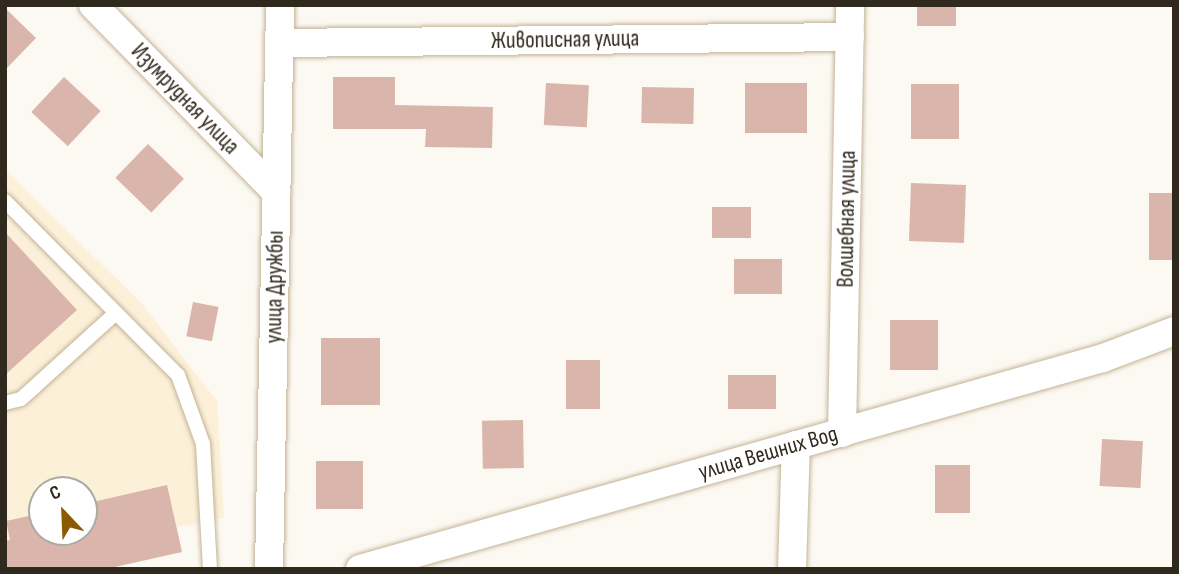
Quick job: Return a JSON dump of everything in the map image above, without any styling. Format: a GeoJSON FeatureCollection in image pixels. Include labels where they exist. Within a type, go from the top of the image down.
{"type":"FeatureCollection","features":[{"type":"Feature","properties":{"kind":"street","name":"Изумрудная улица"},"geometry":{"type":"LineString","coordinates":[[93,5],[276,192]]}},
{"type":"Feature","properties":{"kind":"street","name":"улица Дружбы"},"geometry":{"type":"LineString","coordinates":[[269,569],[280,5]]}},
{"type":"Feature","properties":{"kind":"street","name":"Волшебная улица"},"geometry":{"type":"LineString","coordinates":[[842,433],[850,5]]}},
{"type":"Feature","properties":{"kind":"street","name":"Живописная улица"},"geometry":{"type":"LineString","coordinates":[[280,43],[850,37]]}},
{"type":"Feature","properties":{"kind":"street","name":"улица Вешних Вод"},"geometry":{"type":"LineString","coordinates":[[360,569],[1103,358],[1174,331]]}},
{"type":"Feature","properties":{"kind":"street"},"geometry":{"type":"LineString","coordinates":[[792,569],[796,445]]}},
{"type":"Feature","properties":{"kind":"lane"},"geometry":{"type":"LineString","coordinates":[[5,201],[178,375],[203,444],[210,569]]}},
{"type":"Feature","properties":{"kind":"lane"},"geometry":{"type":"LineString","coordinates":[[5,403],[21,399],[116,313]]}},
{"type":"Feature","properties":{"kind":"shaded area"},"geometry":{"type":"Polygon","coordinates":[[[5,169],[143,305],[217,401],[224,518],[177,527],[182,552],[5,569],[5,169]]]}},
{"type":"Feature","properties":{"kind":"building"},"geometry":{"type":"Polygon","coordinates":[[[917,5],[956,5],[956,26],[917,26],[917,5]]]}},
{"type":"Feature","properties":{"kind":"building"},"geometry":{"type":"Polygon","coordinates":[[[5,8],[36,38],[5,70],[5,8]]]}},
{"type":"Feature","properties":{"kind":"building"},"geometry":{"type":"Polygon","coordinates":[[[64,77],[101,111],[68,146],[31,112],[64,77]]]}},
{"type":"Feature","properties":{"kind":"building"},"geometry":{"type":"Polygon","coordinates":[[[333,77],[395,77],[395,105],[493,107],[492,148],[425,147],[426,129],[333,129],[333,77]]]}},
{"type":"Feature","properties":{"kind":"building"},"geometry":{"type":"Polygon","coordinates":[[[546,83],[589,85],[587,127],[544,125],[546,83]]]}},
{"type":"Feature","properties":{"kind":"building"},"geometry":{"type":"Polygon","coordinates":[[[745,83],[807,83],[807,133],[745,133],[745,83]]]}},
{"type":"Feature","properties":{"kind":"building"},"geometry":{"type":"Polygon","coordinates":[[[911,84],[959,84],[959,139],[911,139],[911,84]]]}},
{"type":"Feature","properties":{"kind":"building"},"geometry":{"type":"Polygon","coordinates":[[[642,87],[694,88],[693,124],[641,123],[642,87]]]}},
{"type":"Feature","properties":{"kind":"building"},"geometry":{"type":"Polygon","coordinates":[[[148,144],[184,179],[151,213],[115,178],[148,144]]]}},
{"type":"Feature","properties":{"kind":"building"},"geometry":{"type":"Polygon","coordinates":[[[911,183],[966,185],[964,243],[909,241],[911,183]]]}},
{"type":"Feature","properties":{"kind":"building"},"geometry":{"type":"Polygon","coordinates":[[[1149,193],[1174,193],[1174,260],[1149,260],[1149,193]]]}},
{"type":"Feature","properties":{"kind":"building"},"geometry":{"type":"Polygon","coordinates":[[[712,207],[751,207],[751,238],[712,238],[712,207]]]}},
{"type":"Feature","properties":{"kind":"building"},"geometry":{"type":"Polygon","coordinates":[[[5,232],[77,310],[5,375],[5,232]]]}},
{"type":"Feature","properties":{"kind":"building"},"geometry":{"type":"Polygon","coordinates":[[[734,259],[782,259],[782,294],[734,294],[734,259]]]}},
{"type":"Feature","properties":{"kind":"building"},"geometry":{"type":"Polygon","coordinates":[[[193,302],[219,307],[212,341],[186,336],[193,302]]]}},
{"type":"Feature","properties":{"kind":"building"},"geometry":{"type":"Polygon","coordinates":[[[890,320],[938,320],[938,370],[890,370],[890,320]]]}},
{"type":"Feature","properties":{"kind":"building"},"geometry":{"type":"Polygon","coordinates":[[[321,338],[380,338],[380,405],[321,405],[321,338]]]}},
{"type":"Feature","properties":{"kind":"building"},"geometry":{"type":"Polygon","coordinates":[[[566,360],[600,360],[600,409],[566,409],[566,360]]]}},
{"type":"Feature","properties":{"kind":"building"},"geometry":{"type":"Polygon","coordinates":[[[728,375],[776,375],[776,409],[728,409],[728,375]]]}},
{"type":"Feature","properties":{"kind":"building"},"geometry":{"type":"Polygon","coordinates":[[[523,420],[524,468],[483,469],[482,421],[523,420]]]}},
{"type":"Feature","properties":{"kind":"building"},"geometry":{"type":"Polygon","coordinates":[[[1102,439],[1143,441],[1140,488],[1100,486],[1102,439]]]}},
{"type":"Feature","properties":{"kind":"building"},"geometry":{"type":"Polygon","coordinates":[[[316,461],[363,461],[363,509],[316,509],[316,461]]]}},
{"type":"Feature","properties":{"kind":"building"},"geometry":{"type":"Polygon","coordinates":[[[935,465],[970,465],[970,513],[935,513],[935,465]]]}},
{"type":"Feature","properties":{"kind":"building"},"geometry":{"type":"Polygon","coordinates":[[[167,485],[182,552],[106,569],[5,569],[5,541],[10,540],[6,521],[28,516],[28,546],[98,546],[98,501],[167,485]]]}}]}
